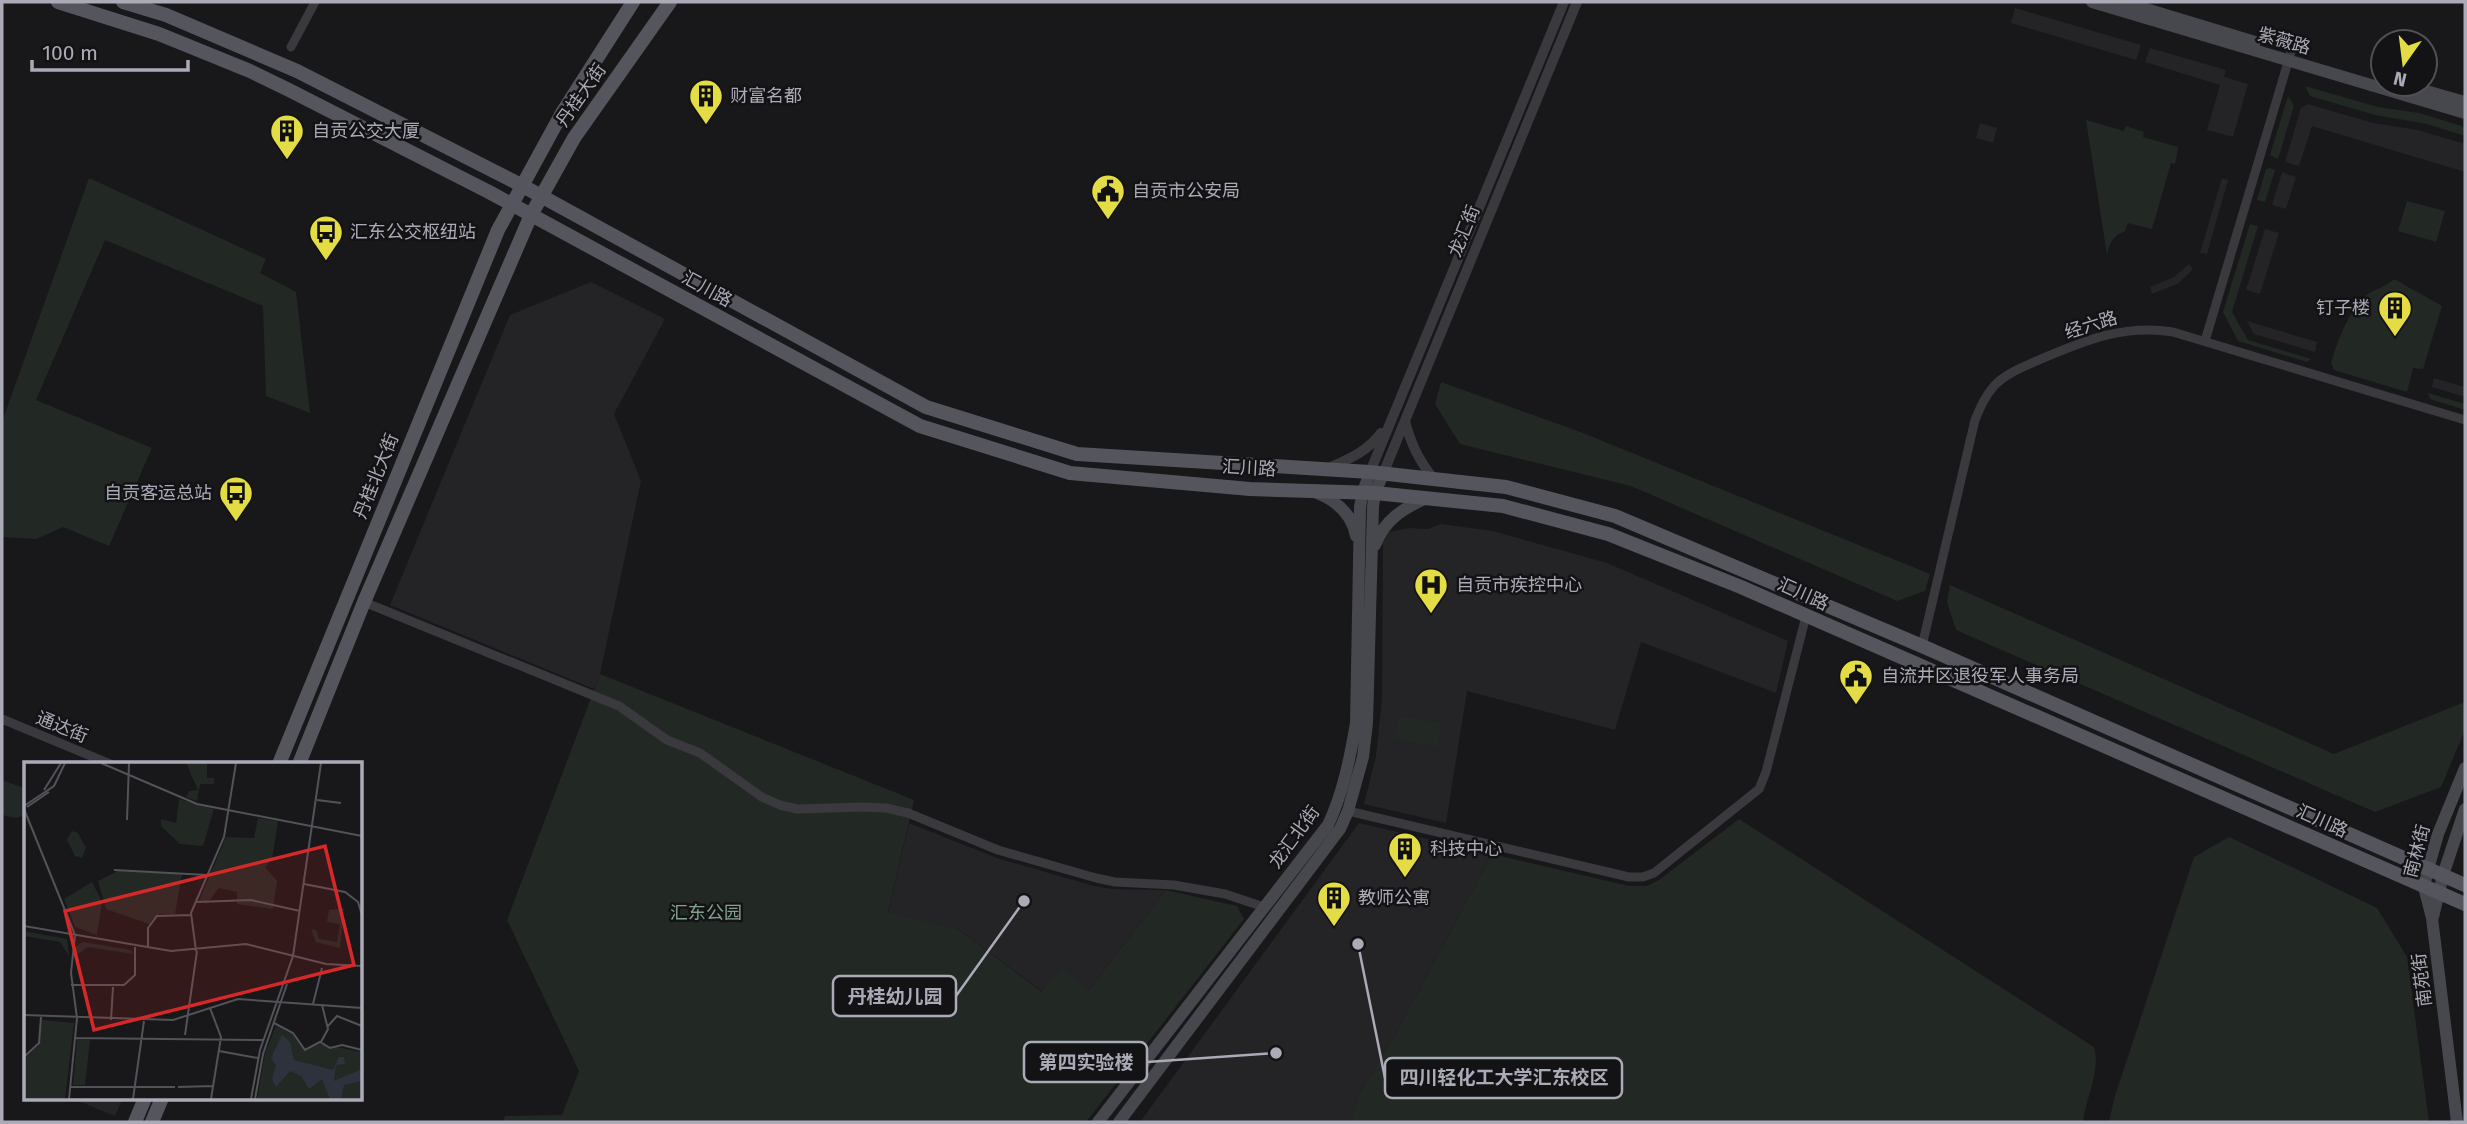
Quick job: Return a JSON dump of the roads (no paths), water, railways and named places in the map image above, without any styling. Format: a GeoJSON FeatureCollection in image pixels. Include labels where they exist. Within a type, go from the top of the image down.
{"type":"FeatureCollection","features":[{"type":"Feature","properties":{"kind":"main road","name":"汇川路"},"geometry":{"type":"LineString","coordinates":[[58,2],[159,34],[250,71],[531,215],[920,426],[1070,473],[1250,489],[1369,492],[1503,506],[1608,534],[1741,587],[2465,905]]}},
{"type":"Feature","properties":{"kind":"main road","name":"汇川路"},"geometry":{"type":"LineString","coordinates":[[123,2],[166,15],[277,61],[521,185],[926,407],[1077,454],[1377,473],[1506,487],[1615,516],[1922,646],[2465,885]]}},
{"type":"Feature","properties":{"kind":"main road","name":"丹桂北大街"},"geometry":{"type":"LineString","coordinates":[[280,762],[510,204],[562,113],[633,2]]}},
{"type":"Feature","properties":{"kind":"main road","name":"丹桂大街"},"geometry":{"type":"LineString","coordinates":[[531,215],[574,138],[670,2]]}},
{"type":"Feature","properties":{"kind":"main road","name":"紫薇路"},"geometry":{"type":"LineString","coordinates":[[2092,2],[2369,76]]}},
{"type":"Feature","properties":{"kind":"main road","name":"紫薇路"},"geometry":{"type":"LineString","coordinates":[[2123,2],[2465,113]]}},
{"type":"Feature","properties":{"kind":"main road"},"geometry":{"type":"LineString","coordinates":[[2439,95],[2465,103]]}},
{"type":"Feature","properties":{"kind":"main road"},"geometry":{"type":"LineString","coordinates":[[300,762],[364,602],[531,215]]}},
{"type":"Feature","properties":{"kind":"main road","name":"龙汇北街"},"geometry":{"type":"LineString","coordinates":[[1098,1122],[1328,825],[1336,808],[1356,723],[1369,492],[1377,473]]}},
{"type":"Feature","properties":{"kind":"main road"},"geometry":{"type":"LineString","coordinates":[[1310,490],[1333,500],[1341,507],[1354,526],[1365,554]]}},
{"type":"Feature","properties":{"kind":"main road"},"geometry":{"type":"LineString","coordinates":[[1365,554],[1400,510],[1426,498]]}},
{"type":"Feature","properties":{"kind":"main road","name":"龙汇北街"},"geometry":{"type":"LineString","coordinates":[[1119,1122],[1306,877],[1340,829],[1348,811],[1363,757],[1367,723],[1365,554]]}},
{"type":"Feature","properties":{"kind":"main road","name":"南林街"},"geometry":{"type":"LineString","coordinates":[[2432,918],[2424,887],[2438,834],[2465,768]]}},
{"type":"Feature","properties":{"kind":"main road","name":"南林街"},"geometry":{"type":"LineString","coordinates":[[2432,918],[2465,809]]}},
{"type":"Feature","properties":{"kind":"main road","name":"南苑街"},"geometry":{"type":"LineString","coordinates":[[2432,918],[2458,1122]]}},
{"type":"Feature","properties":{"kind":"main road"},"geometry":{"type":"LineString","coordinates":[[135,1122],[144,1100]]}},
{"type":"Feature","properties":{"kind":"main road"},"geometry":{"type":"LineString","coordinates":[[152,1122],[161,1100]]}},
{"type":"Feature","properties":{"kind":"street"},"geometry":{"type":"LineString","coordinates":[[291,47],[315,2]]}},
{"type":"Feature","properties":{"kind":"street","name":"龙汇街"},"geometry":{"type":"LineString","coordinates":[[1377,473],[1391,419],[1563,2]]}},
{"type":"Feature","properties":{"kind":"street","name":"龙汇街"},"geometry":{"type":"LineString","coordinates":[[1377,473],[1405,421],[1577,2]]}},
{"type":"Feature","properties":{"kind":"street"},"geometry":{"type":"LineString","coordinates":[[2205,341],[2290,56]]}},
{"type":"Feature","properties":{"kind":"street","name":"经六路"},"geometry":{"type":"LineString","coordinates":[[1922,646],[1975,420],[1983,402],[1995,385],[2009,375],[2086,340],[2114,331],[2143,328],[2160,330],[2205,341],[2465,420]]}},
{"type":"Feature","properties":{"kind":"street"},"geometry":{"type":"LineString","coordinates":[[1325,470],[1353,458],[1373,444],[1391,419]]}},
{"type":"Feature","properties":{"kind":"street"},"geometry":{"type":"LineString","coordinates":[[1405,421],[1410,443],[1421,464],[1434,479]]}},
{"type":"Feature","properties":{"kind":"street"},"geometry":{"type":"LineString","coordinates":[[364,602],[619,706],[667,740],[699,753],[762,797],[780,805],[797,809],[886,808],[908,813],[998,850],[1096,878],[1115,882],[1174,885],[1226,894],[1264,907]]}},
{"type":"Feature","properties":{"kind":"street"},"geometry":{"type":"LineString","coordinates":[[1348,811],[1629,877],[1643,877],[1654,873],[1759,789],[1766,772],[1806,616]]}},
{"type":"Feature","properties":{"kind":"street","name":"通达街"},"geometry":{"type":"LineString","coordinates":[[2,719],[105,762]]}},
{"type":"Feature","properties":{"kind":"place","name":"财富名都"},"geometry":{"type":"Point","coordinates":[706,126]}},
{"type":"Feature","properties":{"kind":"place","name":"自贡公交大厦"},"geometry":{"type":"Point","coordinates":[287,161]}},
{"type":"Feature","properties":{"kind":"place","name":"自贡市公安局"},"geometry":{"type":"Point","coordinates":[1108,221]}},
{"type":"Feature","properties":{"kind":"place","name":"汇东公交枢纽站"},"geometry":{"type":"Point","coordinates":[326,262]}},
{"type":"Feature","properties":{"kind":"place","name":"钉子楼"},"geometry":{"type":"Point","coordinates":[2395,338]}},
{"type":"Feature","properties":{"kind":"place","name":"自贡客运总站"},"geometry":{"type":"Point","coordinates":[236,523]}},
{"type":"Feature","properties":{"kind":"place","name":"自贡市疾控中心"},"geometry":{"type":"Point","coordinates":[1431,615]}},
{"type":"Feature","properties":{"kind":"place","name":"自流井区退役军人事务局"},"geometry":{"type":"Point","coordinates":[1856,706]}},
{"type":"Feature","properties":{"kind":"place","name":"科技中心"},"geometry":{"type":"Point","coordinates":[1405,879]}},
{"type":"Feature","properties":{"kind":"place","name":"丹桂幼儿园"},"geometry":{"type":"Point","coordinates":[1024,901]}},
{"type":"Feature","properties":{"kind":"place","name":"教师公寓"},"geometry":{"type":"Point","coordinates":[1334,928]}},
{"type":"Feature","properties":{"kind":"place","name":"四川轻化工大学汇东校区"},"geometry":{"type":"Point","coordinates":[1358,944]}},
{"type":"Feature","properties":{"kind":"place","name":"第四实验楼"},"geometry":{"type":"Point","coordinates":[1276,1053]}},
{"type":"Feature","properties":{"kind":"park label","name":"汇东公园"},"geometry":{"type":"Point","coordinates":[706,913]}}]}
